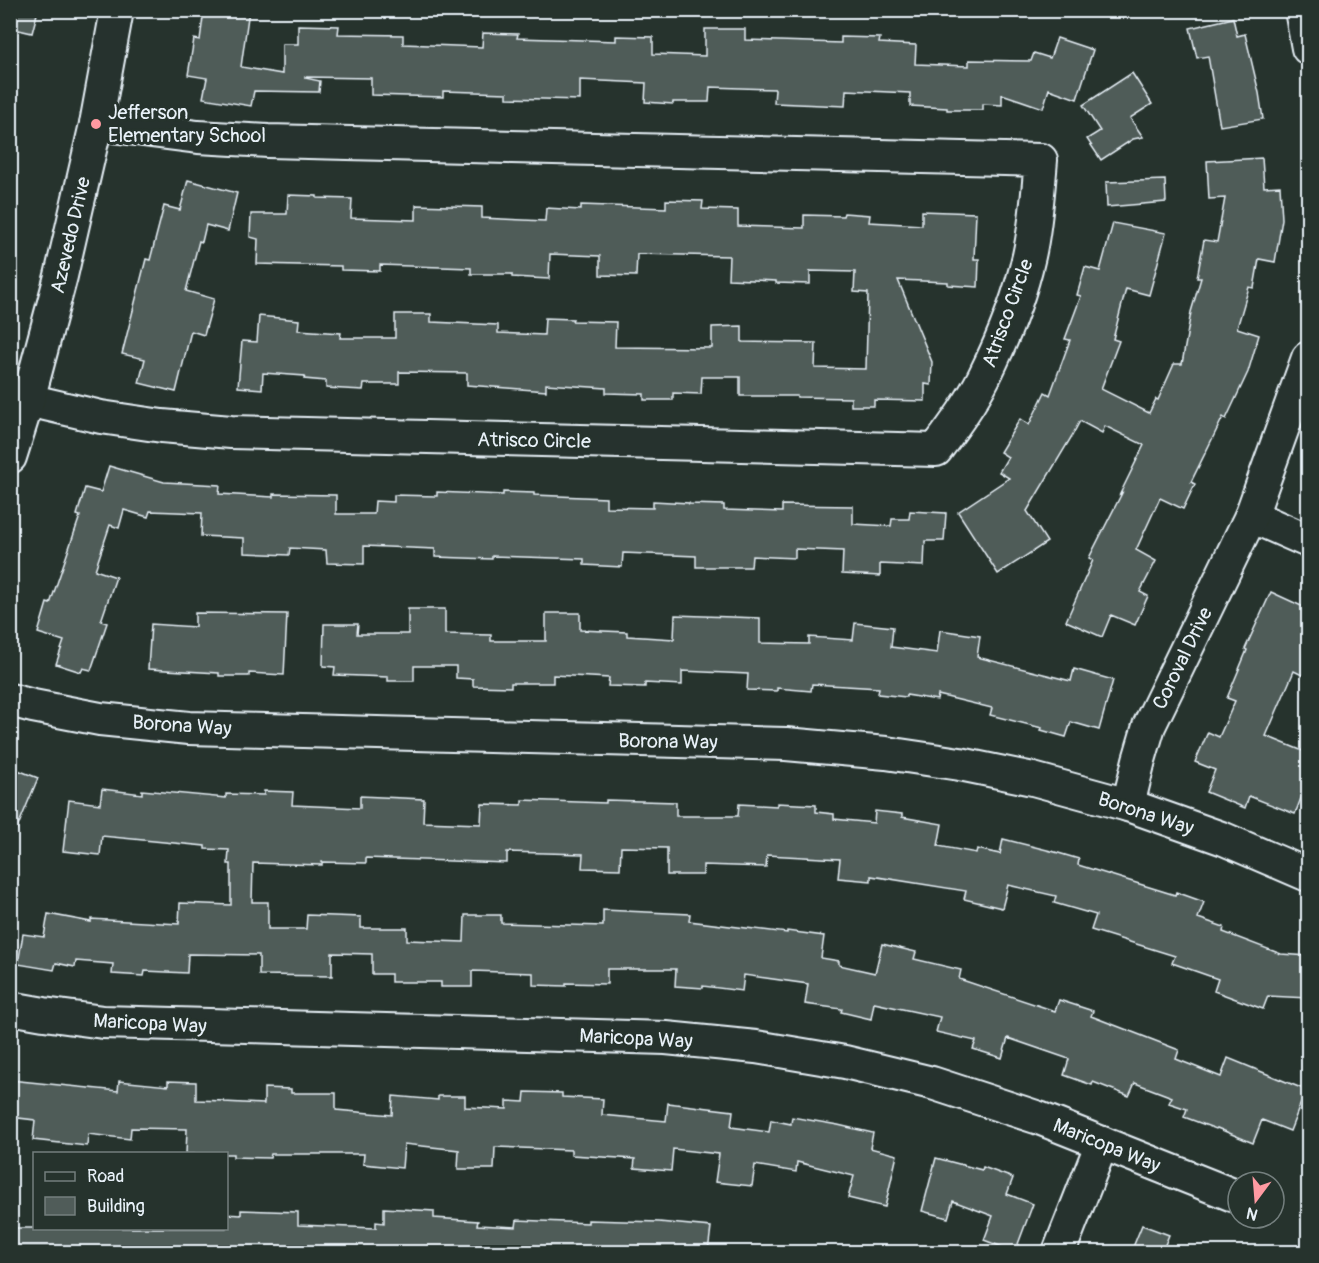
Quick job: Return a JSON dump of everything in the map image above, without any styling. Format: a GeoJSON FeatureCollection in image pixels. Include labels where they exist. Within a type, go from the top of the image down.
{"type":"FeatureCollection","features":[{"type":"Feature","properties":{"kind":"street","name":"Azevedo Drive"},"geometry":{"type":"LineString","coordinates":[[10,457],[28,400],[61,276],[96,124],[117,10]]}},
{"type":"Feature","properties":{"kind":"street"},"geometry":{"type":"LineString","coordinates":[[1301,10],[1308,48]]}},
{"type":"Feature","properties":{"kind":"street","name":"Atrisco Circle"},"geometry":{"type":"LineString","coordinates":[[28,400],[101,417],[162,426],[231,432],[936,450],[983,378],[1014,306],[1029,256],[1041,160],[268,141],[198,137],[96,124]]}},
{"type":"Feature","properties":{"kind":"street","name":"Coroval Drive"},"geometry":{"type":"LineString","coordinates":[[1128,805],[1138,760],[1149,726],[1251,516],[1308,358]]}},
{"type":"Feature","properties":{"kind":"street"},"geometry":{"type":"LineString","coordinates":[[1251,516],[1308,541]]}},
{"type":"Feature","properties":{"kind":"street","name":"Borona Way"},"geometry":{"type":"LineString","coordinates":[[10,700],[100,719],[189,728],[786,744],[886,753],[970,766],[1033,779],[1128,805],[1224,839],[1308,875]]}},
{"type":"Feature","properties":{"kind":"street","name":"Maricopa Way"},"geometry":{"type":"LineString","coordinates":[[10,1008],[103,1022],[666,1038],[756,1047],[845,1062],[932,1083],[1039,1118],[1226,1192]]}},
{"type":"Feature","properties":{"kind":"street"},"geometry":{"type":"LineString","coordinates":[[1059,1252],[1102,1143]]}},
{"type":"Feature","properties":{"kind":"building"},"geometry":{"type":"Polygon","coordinates":[[[10,10],[38,10],[32,33],[10,28],[10,10]]]}},
{"type":"Feature","properties":{"kind":"building"},"geometry":{"type":"Polygon","coordinates":[[[204,10],[249,10],[241,67],[282,74],[282,44],[298,44],[298,25],[339,26],[338,34],[403,35],[403,44],[482,47],[483,33],[518,34],[517,38],[616,41],[616,36],[653,37],[653,54],[705,56],[705,29],[745,29],[745,40],[841,43],[841,37],[880,38],[879,43],[916,45],[915,64],[969,66],[969,60],[1031,61],[1034,53],[1050,58],[1057,38],[1093,50],[1077,99],[1049,89],[1043,108],[1002,94],[1002,105],[983,104],[983,110],[947,110],[947,108],[910,106],[910,93],[846,90],[845,106],[774,103],[775,89],[710,87],[709,102],[673,102],[673,104],[645,102],[646,83],[580,80],[580,100],[507,98],[507,93],[443,91],[443,97],[371,95],[371,78],[305,77],[320,81],[319,92],[254,91],[251,106],[203,98],[207,78],[188,75],[194,39],[200,40],[204,10]]]}},
{"type":"Feature","properties":{"kind":"building"},"geometry":{"type":"Polygon","coordinates":[[[1233,18],[1237,36],[1245,34],[1263,119],[1220,126],[1208,56],[1197,58],[1190,28],[1233,18]]]}},
{"type":"Feature","properties":{"kind":"building"},"geometry":{"type":"Polygon","coordinates":[[[1132,73],[1152,104],[1130,118],[1143,137],[1133,139],[1101,160],[1087,139],[1100,131],[1083,105],[1132,73]]]}},
{"type":"Feature","properties":{"kind":"building"},"geometry":{"type":"Polygon","coordinates":[[[1262,158],[1264,187],[1280,186],[1282,219],[1275,262],[1259,259],[1254,288],[1249,287],[1237,328],[1259,335],[1248,372],[1226,419],[1223,417],[1191,482],[1195,484],[1183,509],[1160,498],[1136,550],[1156,561],[1140,592],[1148,596],[1135,625],[1111,615],[1102,637],[1066,621],[1093,560],[1089,558],[1144,445],[1105,426],[1102,433],[1080,421],[1027,511],[1047,542],[998,574],[958,512],[1009,478],[999,472],[1008,457],[1000,452],[1020,419],[1029,425],[1045,392],[1050,395],[1070,340],[1065,339],[1081,296],[1077,295],[1085,267],[1100,271],[1113,223],[1166,233],[1149,295],[1126,289],[1113,339],[1119,341],[1101,389],[1149,413],[1156,399],[1158,400],[1174,364],[1182,364],[1191,312],[1201,278],[1197,278],[1204,240],[1217,242],[1225,198],[1209,199],[1207,161],[1262,158]]]}},
{"type":"Feature","properties":{"kind":"building"},"geometry":{"type":"Polygon","coordinates":[[[188,180],[237,193],[228,231],[206,225],[202,242],[199,241],[186,291],[214,299],[204,335],[191,331],[176,392],[139,383],[145,359],[122,354],[146,259],[150,260],[164,206],[180,210],[188,180]]]}},
{"type":"Feature","properties":{"kind":"building"},"geometry":{"type":"Polygon","coordinates":[[[1165,180],[1166,202],[1107,207],[1106,182],[1165,180]]]}},
{"type":"Feature","properties":{"kind":"building"},"geometry":{"type":"Polygon","coordinates":[[[288,195],[352,199],[351,218],[416,220],[416,205],[482,207],[482,218],[545,221],[546,208],[581,210],[581,205],[666,208],[666,200],[703,201],[702,209],[738,210],[738,226],[804,228],[804,215],[843,216],[844,213],[870,215],[869,222],[922,225],[922,211],[976,213],[974,259],[979,259],[978,287],[948,285],[948,282],[898,280],[932,362],[931,385],[925,384],[925,401],[874,400],[874,406],[851,406],[851,398],[740,396],[740,377],[702,377],[701,394],[673,393],[673,400],[644,400],[644,394],[606,393],[606,388],[546,384],[546,391],[467,385],[467,373],[399,372],[399,384],[364,384],[363,390],[326,388],[326,381],[304,379],[305,376],[263,373],[262,389],[238,387],[242,341],[257,342],[259,316],[299,320],[298,330],[341,333],[340,338],[395,338],[395,314],[431,314],[431,322],[498,325],[498,333],[544,335],[545,318],[616,322],[615,347],[712,348],[712,327],[742,326],[742,342],[816,343],[815,368],[866,369],[868,293],[854,292],[855,272],[810,271],[810,284],[776,283],[776,281],[728,279],[729,256],[637,254],[636,276],[600,275],[600,256],[550,254],[549,279],[512,277],[512,274],[471,274],[471,268],[380,265],[380,271],[341,270],[341,266],[257,264],[258,239],[250,237],[251,214],[287,214],[288,195]]]}},
{"type":"Feature","properties":{"kind":"building"},"geometry":{"type":"Polygon","coordinates":[[[109,466],[164,482],[220,485],[219,494],[273,497],[273,494],[336,495],[336,514],[374,514],[375,501],[394,502],[394,495],[437,496],[437,492],[503,495],[503,492],[534,493],[534,495],[606,498],[606,507],[653,508],[653,501],[724,505],[724,510],[782,512],[782,505],[853,506],[853,524],[891,526],[892,519],[909,519],[910,511],[946,513],[944,541],[925,541],[924,566],[880,564],[880,576],[842,574],[843,551],[795,549],[795,558],[752,556],[751,567],[696,567],[696,556],[623,553],[622,567],[584,565],[584,559],[435,557],[435,549],[364,546],[364,564],[327,563],[326,550],[290,548],[289,555],[244,553],[244,538],[201,536],[202,513],[150,511],[148,517],[124,510],[119,528],[110,525],[95,570],[116,577],[101,621],[107,623],[91,670],[83,668],[81,672],[56,664],[64,641],[38,633],[80,516],[77,515],[85,488],[101,492],[109,466]]]}},
{"type":"Feature","properties":{"kind":"building"},"geometry":{"type":"Polygon","coordinates":[[[1271,592],[1308,609],[1308,678],[1294,671],[1266,736],[1308,753],[1308,780],[1295,814],[1249,796],[1245,808],[1206,792],[1215,770],[1195,762],[1208,732],[1219,737],[1235,701],[1227,698],[1247,650],[1245,649],[1271,592]]]}},
{"type":"Feature","properties":{"kind":"building"},"geometry":{"type":"Polygon","coordinates":[[[408,609],[445,609],[445,634],[491,635],[491,641],[546,641],[546,613],[580,613],[580,630],[627,632],[627,636],[674,639],[675,615],[760,618],[760,643],[809,644],[809,637],[853,640],[855,623],[893,627],[891,647],[937,653],[940,630],[980,636],[977,657],[1071,681],[1074,669],[1113,680],[1099,730],[1071,722],[1066,737],[1041,730],[1042,728],[990,715],[992,708],[938,695],[937,700],[906,695],[906,697],[878,694],[879,688],[812,684],[811,691],[777,688],[777,691],[747,690],[748,674],[682,671],[682,685],[645,683],[645,687],[608,686],[609,678],[553,675],[553,683],[511,683],[511,687],[473,686],[473,679],[456,678],[456,666],[414,666],[414,681],[388,681],[388,677],[334,675],[335,667],[323,666],[324,624],[358,624],[357,634],[408,634],[408,609]]]}},
{"type":"Feature","properties":{"kind":"building"},"geometry":{"type":"Polygon","coordinates":[[[195,613],[287,614],[284,675],[249,673],[249,676],[219,676],[219,673],[148,669],[151,624],[195,627],[195,613]]]}},
{"type":"Feature","properties":{"kind":"building"},"geometry":{"type":"Polygon","coordinates":[[[10,767],[38,778],[11,843],[10,843],[10,767]]]}},
{"type":"Feature","properties":{"kind":"building"},"geometry":{"type":"Polygon","coordinates":[[[102,789],[142,794],[142,790],[226,798],[226,794],[264,795],[264,791],[293,792],[292,805],[360,808],[360,796],[424,799],[423,822],[481,824],[482,804],[522,805],[522,800],[606,803],[606,800],[676,802],[676,816],[738,816],[739,804],[816,805],[816,812],[834,814],[834,819],[874,823],[875,811],[902,814],[902,817],[942,824],[938,846],[976,853],[977,849],[1000,854],[1003,839],[1055,852],[1079,859],[1078,865],[1204,902],[1198,918],[1224,927],[1223,932],[1281,954],[1308,956],[1308,998],[1268,996],[1263,1009],[1214,991],[1218,979],[1172,963],[1175,956],[1091,930],[1096,915],[1054,903],[1056,896],[1008,885],[1002,908],[964,899],[966,891],[871,876],[871,881],[838,878],[840,859],[767,855],[766,867],[703,865],[703,875],[667,875],[667,848],[621,847],[620,869],[582,868],[583,854],[507,852],[507,863],[366,858],[366,863],[322,862],[322,865],[253,863],[252,902],[268,902],[268,929],[306,929],[307,915],[361,917],[361,928],[407,928],[407,940],[464,942],[465,915],[501,915],[501,923],[603,926],[603,910],[690,914],[689,921],[824,936],[821,958],[839,961],[839,965],[875,973],[882,944],[916,952],[914,959],[961,970],[959,979],[1055,1011],[1059,1000],[1093,1011],[1091,1016],[1179,1050],[1176,1059],[1221,1077],[1228,1058],[1306,1090],[1290,1131],[1262,1120],[1253,1143],[1184,1117],[1187,1109],[1169,1103],[1172,1097],[1135,1083],[1129,1096],[1093,1082],[1092,1085],[1064,1075],[1069,1059],[1008,1038],[1002,1058],[973,1049],[976,1041],[936,1032],[940,1017],[874,1003],[871,1019],[841,1012],[842,1009],[805,1004],[808,984],[744,975],[742,991],[703,986],[703,988],[675,986],[676,969],[607,969],[607,984],[566,983],[566,986],[533,985],[533,973],[472,971],[472,987],[441,987],[441,982],[391,982],[391,974],[372,974],[372,954],[332,953],[332,976],[259,975],[259,955],[188,954],[187,973],[145,971],[144,976],[112,974],[113,964],[76,961],[75,967],[56,963],[54,970],[18,964],[23,934],[44,937],[48,914],[91,922],[91,919],[179,924],[180,903],[231,905],[229,850],[102,836],[100,855],[63,851],[69,800],[100,804],[102,789]]]}},
{"type":"Feature","properties":{"kind":"building"},"geometry":{"type":"Polygon","coordinates":[[[10,1080],[118,1091],[119,1081],[168,1086],[168,1081],[196,1082],[196,1100],[264,1104],[264,1088],[291,1089],[291,1093],[336,1093],[336,1110],[392,1115],[393,1096],[438,1100],[438,1096],[465,1096],[465,1107],[507,1109],[507,1101],[524,1102],[525,1092],[562,1093],[562,1097],[603,1099],[602,1115],[666,1121],[668,1103],[733,1111],[731,1127],[769,1132],[771,1120],[791,1124],[792,1117],[838,1125],[873,1133],[870,1148],[897,1155],[885,1207],[848,1198],[854,1176],[797,1162],[796,1172],[755,1165],[752,1186],[715,1182],[719,1154],[673,1149],[671,1171],[634,1168],[635,1159],[571,1155],[571,1150],[495,1147],[494,1169],[458,1169],[459,1150],[404,1144],[402,1168],[363,1164],[364,1154],[271,1154],[270,1158],[233,1157],[233,1154],[228,1154],[228,1152],[186,1152],[187,1129],[131,1128],[130,1139],[88,1134],[87,1146],[33,1140],[35,1120],[10,1117],[10,1080]]]}},
{"type":"Feature","properties":{"kind":"building"},"geometry":{"type":"Polygon","coordinates":[[[936,1158],[982,1170],[983,1167],[1013,1178],[1007,1194],[1033,1204],[1015,1252],[984,1240],[993,1216],[953,1201],[948,1218],[922,1211],[936,1158]]]}},
{"type":"Feature","properties":{"kind":"building"},"geometry":{"type":"Polygon","coordinates":[[[384,1208],[434,1211],[434,1218],[478,1221],[477,1225],[516,1227],[517,1220],[588,1223],[588,1220],[659,1222],[711,1227],[708,1252],[10,1252],[10,1228],[228,1230],[228,1214],[241,1215],[241,1210],[298,1212],[298,1225],[376,1228],[376,1222],[384,1223],[384,1208]]]}},
{"type":"Feature","properties":{"kind":"building"},"geometry":{"type":"Polygon","coordinates":[[[1142,1225],[1169,1235],[1162,1252],[1131,1252],[1142,1225]]]}},
{"type":"Feature","properties":{"kind":"place","name":"Jefferson Elementary School"},"geometry":{"type":"Point","coordinates":[96,124]}}]}
